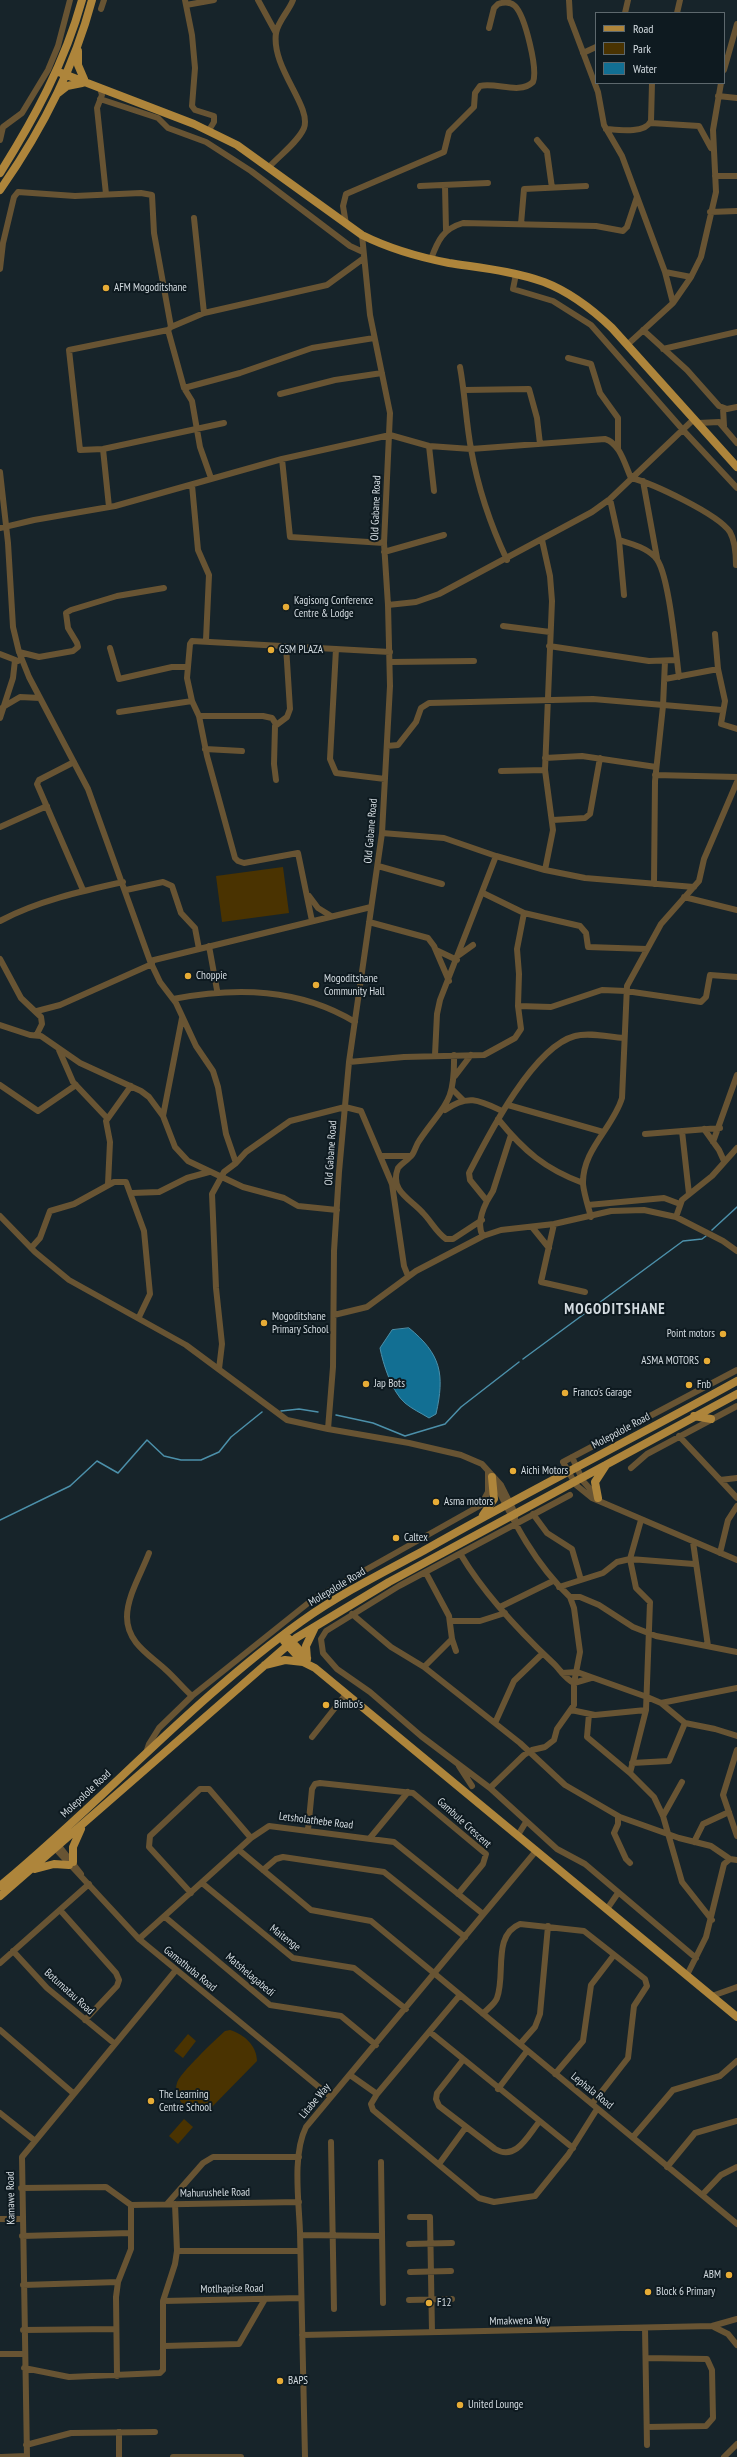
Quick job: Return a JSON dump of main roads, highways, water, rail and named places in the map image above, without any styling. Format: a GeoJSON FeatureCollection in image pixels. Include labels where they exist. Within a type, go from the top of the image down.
{"type":"FeatureCollection","features":[{"type":"Feature","properties":{"kind":"main road"},"geometry":{"type":"LineString","coordinates":[[0,173],[40,106],[57,68],[82,0]]}},
{"type":"Feature","properties":{"kind":"main road"},"geometry":{"type":"LineString","coordinates":[[0,190],[25,154],[55,96],[79,41],[92,0]]}},
{"type":"Feature","properties":{"kind":"main road"},"geometry":{"type":"LineString","coordinates":[[79,41],[78,65],[86,82]]}},
{"type":"Feature","properties":{"kind":"main road"},"geometry":{"type":"LineString","coordinates":[[57,68],[100,88],[208,130],[242,148],[362,235],[391,248],[431,259],[516,274],[545,283],[579,301],[604,321],[627,345],[737,467]]}},
{"type":"Feature","properties":{"kind":"main road"},"geometry":{"type":"LineString","coordinates":[[55,96],[67,86],[86,82]]}},
{"type":"Feature","properties":{"kind":"main road","name":"Molepolole Road"},"geometry":{"type":"LineString","coordinates":[[0,1886],[146,1753],[283,1635],[346,1593],[481,1518],[735,1384]]}},
{"type":"Feature","properties":{"kind":"main road","name":"Molepolole Road"},"geometry":{"type":"LineString","coordinates":[[0,1896],[82,1827],[180,1737],[289,1643],[316,1625],[389,1582],[514,1519],[577,1479],[737,1394]]}},
{"type":"Feature","properties":{"kind":"main road"},"geometry":{"type":"LineString","coordinates":[[694,1416],[711,1419]]}},
{"type":"Feature","properties":{"kind":"main road"},"geometry":{"type":"LineString","coordinates":[[598,1498],[595,1482],[608,1463]]}},
{"type":"Feature","properties":{"kind":"main road"},"geometry":{"type":"LineString","coordinates":[[481,1518],[494,1499],[490,1473]]}},
{"type":"Feature","properties":{"kind":"main road"},"geometry":{"type":"LineString","coordinates":[[389,1582],[399,1586]]}},
{"type":"Feature","properties":{"kind":"main road"},"geometry":{"type":"LineString","coordinates":[[305,1660],[306,1646],[316,1625]]}},
{"type":"Feature","properties":{"kind":"main road"},"geometry":{"type":"LineString","coordinates":[[283,1635],[305,1660],[737,2017]]}},
{"type":"Feature","properties":{"kind":"main road"},"geometry":{"type":"LineString","coordinates":[[261,1667],[285,1660],[305,1660]]}},
{"type":"Feature","properties":{"kind":"main road"},"geometry":{"type":"LineString","coordinates":[[32,1870],[54,1864],[71,1863],[73,1847],[82,1827]]}},
{"type":"Feature","properties":{"kind":"water"},"geometry":{"type":"Polygon","coordinates":[[[409,1328],[428,1347],[438,1366],[440,1376],[439,1400],[436,1414],[429,1418],[405,1403],[400,1398],[392,1385],[381,1355],[380,1348],[392,1330],[409,1328]]]}},
{"type":"Feature","properties":{"kind":"waterway"},"geometry":{"type":"LineString","coordinates":[[712,1230],[737,1207]]}},
{"type":"Feature","properties":{"kind":"waterway"},"geometry":{"type":"LineString","coordinates":[[523,1359],[683,1241],[702,1239],[706,1236]]}},
{"type":"Feature","properties":{"kind":"waterway"},"geometry":{"type":"LineString","coordinates":[[336,1415],[373,1423],[405,1436],[445,1424],[461,1407],[519,1362]]}},
{"type":"Feature","properties":{"kind":"waterway"},"geometry":{"type":"LineString","coordinates":[[281,1411],[299,1409],[318,1412]]}},
{"type":"Feature","properties":{"kind":"waterway"},"geometry":{"type":"LineString","coordinates":[[0,1520],[70,1486],[97,1461],[118,1473],[147,1440],[164,1456],[181,1460],[201,1460],[219,1452],[231,1437],[262,1412]]}},
{"type":"Feature","properties":{"kind":"place","name":"AFM Mogoditshane"},"geometry":{"type":"Point","coordinates":[106,288]}},
{"type":"Feature","properties":{"kind":"place","name":"Kagisong Conference Centre & Lodge"},"geometry":{"type":"Point","coordinates":[286,607]}},
{"type":"Feature","properties":{"kind":"place","name":"GSM PLAZA"},"geometry":{"type":"Point","coordinates":[271,650]}},
{"type":"Feature","properties":{"kind":"place","name":"Choppie"},"geometry":{"type":"Point","coordinates":[188,976]}},
{"type":"Feature","properties":{"kind":"place","name":"Mogoditshane Community Hall"},"geometry":{"type":"Point","coordinates":[316,985]}},
{"type":"Feature","properties":{"kind":"place","name":"Mogoditshane Primary School"},"geometry":{"type":"Point","coordinates":[264,1323]}},
{"type":"Feature","properties":{"kind":"place","name":"Point motors"},"geometry":{"type":"Point","coordinates":[723,1334]}},
{"type":"Feature","properties":{"kind":"place","name":"ASMA MOTORS"},"geometry":{"type":"Point","coordinates":[707,1361]}},
{"type":"Feature","properties":{"kind":"place","name":"Jap Bots"},"geometry":{"type":"Point","coordinates":[366,1384]}},
{"type":"Feature","properties":{"kind":"place","name":"Fnb"},"geometry":{"type":"Point","coordinates":[689,1385]}},
{"type":"Feature","properties":{"kind":"place","name":"Franco's Garage"},"geometry":{"type":"Point","coordinates":[565,1393]}},
{"type":"Feature","properties":{"kind":"place","name":"Aichi Motors"},"geometry":{"type":"Point","coordinates":[513,1471]}},
{"type":"Feature","properties":{"kind":"place","name":"Asma motors"},"geometry":{"type":"Point","coordinates":[436,1502]}},
{"type":"Feature","properties":{"kind":"place","name":"Caltex"},"geometry":{"type":"Point","coordinates":[396,1538]}},
{"type":"Feature","properties":{"kind":"place","name":"Bimbo's"},"geometry":{"type":"Point","coordinates":[326,1705]}},
{"type":"Feature","properties":{"kind":"place","name":"The Learning Centre School"},"geometry":{"type":"Point","coordinates":[151,2101]}},
{"type":"Feature","properties":{"kind":"place","name":"ABM"},"geometry":{"type":"Point","coordinates":[729,2275]}},
{"type":"Feature","properties":{"kind":"place","name":"Block 6 Primary"},"geometry":{"type":"Point","coordinates":[648,2292]}},
{"type":"Feature","properties":{"kind":"place","name":"F12"},"geometry":{"type":"Point","coordinates":[429,2303]}},
{"type":"Feature","properties":{"kind":"place","name":"BAPS"},"geometry":{"type":"Point","coordinates":[280,2381]}},
{"type":"Feature","properties":{"kind":"place","name":"United Lounge"},"geometry":{"type":"Point","coordinates":[460,2405]}},
{"type":"Feature","properties":{"kind":"district","name":"MOGODITSHANE"},"geometry":{"type":"Point","coordinates":[615,1310]}}]}
